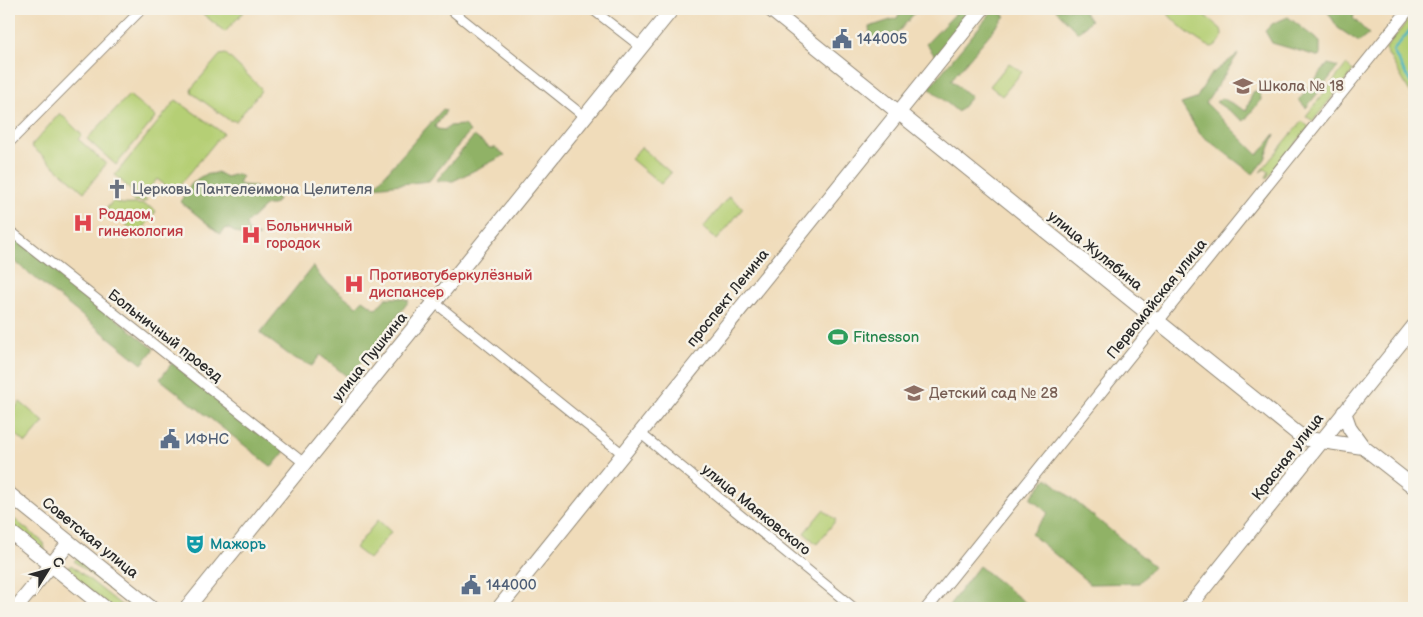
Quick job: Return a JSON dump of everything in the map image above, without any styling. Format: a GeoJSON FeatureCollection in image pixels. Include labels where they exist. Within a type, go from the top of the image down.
{"type":"FeatureCollection","features":[{"type":"Feature","properties":{"kind":"main road","name":"улица Пушкина"},"geometry":{"type":"LineString","coordinates":[[187,608],[672,9]]}},
{"type":"Feature","properties":{"kind":"main road","name":"улица Жулябина"},"geometry":{"type":"LineString","coordinates":[[770,9],[1298,434],[1308,439],[1363,447]]}},
{"type":"Feature","properties":{"kind":"main road","name":"проспект Ленина"},"geometry":{"type":"LineString","coordinates":[[499,608],[982,9]]}},
{"type":"Feature","properties":{"kind":"main road","name":"Красная улица"},"geometry":{"type":"LineString","coordinates":[[1188,608],[1414,326]]}},
{"type":"Feature","properties":{"kind":"main road"},"geometry":{"type":"LineString","coordinates":[[1344,412],[1350,429],[1363,447],[1414,488]]}},
{"type":"Feature","properties":{"kind":"main road","name":"Советская улица"},"geometry":{"type":"LineString","coordinates":[[9,494],[151,608]]}},
{"type":"Feature","properties":{"kind":"main road"},"geometry":{"type":"LineString","coordinates":[[9,531],[105,608]]}},
{"type":"Feature","properties":{"kind":"main road"},"geometry":{"type":"LineString","coordinates":[[16,608],[69,542]]}},
{"type":"Feature","properties":{"kind":"street"},"geometry":{"type":"LineString","coordinates":[[9,143],[142,9]]}},
{"type":"Feature","properties":{"kind":"street"},"geometry":{"type":"LineString","coordinates":[[450,9],[585,117]]}},
{"type":"Feature","properties":{"kind":"street"},"geometry":{"type":"LineString","coordinates":[[592,9],[641,47]]}},
{"type":"Feature","properties":{"kind":"street","name":"Первомайская улица"},"geometry":{"type":"LineString","coordinates":[[927,608],[1374,50],[1410,9]]}},
{"type":"Feature","properties":{"kind":"street","name":"Больничный проезд"},"geometry":{"type":"LineString","coordinates":[[9,230],[304,463]]}},
{"type":"Feature","properties":{"kind":"street"},"geometry":{"type":"LineString","coordinates":[[423,293],[623,454]]}},
{"type":"Feature","properties":{"kind":"street","name":"улица Маяковского"},"geometry":{"type":"LineString","coordinates":[[640,433],[854,608]]}},
{"type":"Feature","properties":{"kind":"green space"},"geometry":{"type":"Polygon","coordinates":[[[197,9],[246,9],[225,32],[197,9]]]}},
{"type":"Feature","properties":{"kind":"green space"},"geometry":{"type":"Polygon","coordinates":[[[902,9],[918,9],[893,38],[871,42],[869,27],[897,18],[902,9]]]}},
{"type":"Feature","properties":{"kind":"green space"},"geometry":{"type":"Polygon","coordinates":[[[960,9],[977,9],[936,57],[926,44],[960,9]]]}},
{"type":"Feature","properties":{"kind":"green space"},"geometry":{"type":"Polygon","coordinates":[[[994,9],[1005,16],[951,80],[971,97],[958,112],[929,88],[994,9]]]}},
{"type":"Feature","properties":{"kind":"green space"},"geometry":{"type":"Polygon","coordinates":[[[1057,9],[1081,9],[1091,20],[1078,33],[1057,9]]]}},
{"type":"Feature","properties":{"kind":"green space"},"geometry":{"type":"Polygon","coordinates":[[[1165,9],[1197,9],[1221,29],[1221,40],[1212,47],[1201,42],[1179,25],[1165,9]]]}},
{"type":"Feature","properties":{"kind":"green space"},"geometry":{"type":"Polygon","coordinates":[[[1326,9],[1356,9],[1353,18],[1369,34],[1359,42],[1338,28],[1326,9]]]}},
{"type":"Feature","properties":{"kind":"green space"},"geometry":{"type":"Polygon","coordinates":[[[1414,13],[1414,99],[1385,49],[1414,13]]]}},
{"type":"Feature","properties":{"kind":"green space"},"geometry":{"type":"Polygon","coordinates":[[[1288,17],[1320,42],[1320,57],[1272,43],[1265,31],[1272,24],[1288,17]]]}},
{"type":"Feature","properties":{"kind":"green space"},"geometry":{"type":"Polygon","coordinates":[[[226,54],[261,88],[260,92],[236,121],[229,120],[192,93],[191,89],[220,55],[226,54]]]}},
{"type":"Feature","properties":{"kind":"green space"},"geometry":{"type":"Polygon","coordinates":[[[1238,54],[1206,103],[1258,155],[1275,134],[1265,159],[1253,174],[1200,134],[1181,104],[1196,99],[1210,75],[1238,54]]]}},
{"type":"Feature","properties":{"kind":"green space"},"geometry":{"type":"Polygon","coordinates":[[[1009,63],[1022,72],[1002,96],[990,86],[1009,63]]]}},
{"type":"Feature","properties":{"kind":"green space"},"geometry":{"type":"Polygon","coordinates":[[[1328,64],[1338,67],[1306,108],[1299,100],[1328,64]]]}},
{"type":"Feature","properties":{"kind":"green space"},"geometry":{"type":"Polygon","coordinates":[[[1346,65],[1353,71],[1313,121],[1306,116],[1346,65]]]}},
{"type":"Feature","properties":{"kind":"green space"},"geometry":{"type":"Polygon","coordinates":[[[1255,91],[1260,92],[1261,100],[1244,121],[1216,102],[1222,98],[1246,111],[1255,91]]]}},
{"type":"Feature","properties":{"kind":"green space"},"geometry":{"type":"Polygon","coordinates":[[[129,95],[156,117],[116,165],[87,139],[129,95]]]}},
{"type":"Feature","properties":{"kind":"green space"},"geometry":{"type":"Polygon","coordinates":[[[176,100],[223,133],[174,192],[157,179],[143,197],[147,200],[144,202],[133,201],[131,199],[133,195],[129,188],[115,175],[176,100]]]}},
{"type":"Feature","properties":{"kind":"green space"},"geometry":{"type":"Polygon","coordinates":[[[443,109],[446,110],[435,126],[437,129],[445,130],[450,126],[464,125],[470,131],[429,181],[374,187],[443,109]]]}},
{"type":"Feature","properties":{"kind":"green space"},"geometry":{"type":"Polygon","coordinates":[[[60,113],[82,135],[78,139],[106,164],[84,192],[31,146],[60,113]]]}},
{"type":"Feature","properties":{"kind":"green space"},"geometry":{"type":"Polygon","coordinates":[[[1302,121],[1309,127],[1267,178],[1269,172],[1265,169],[1260,172],[1302,121]]]}},
{"type":"Feature","properties":{"kind":"green space"},"geometry":{"type":"Polygon","coordinates":[[[474,136],[490,148],[496,148],[505,155],[453,181],[436,181],[474,136]]]}},
{"type":"Feature","properties":{"kind":"green space"},"geometry":{"type":"Polygon","coordinates":[[[641,147],[671,173],[661,184],[631,159],[641,147]]]}},
{"type":"Feature","properties":{"kind":"green space"},"geometry":{"type":"Polygon","coordinates":[[[217,172],[226,177],[237,174],[242,177],[238,182],[242,185],[253,186],[260,190],[272,192],[278,199],[274,205],[266,205],[246,224],[248,231],[259,236],[248,239],[227,228],[220,234],[181,202],[184,194],[193,182],[205,175],[217,172]]]}},
{"type":"Feature","properties":{"kind":"green space"},"geometry":{"type":"Polygon","coordinates":[[[729,196],[743,208],[717,240],[703,228],[729,196]]]}},
{"type":"Feature","properties":{"kind":"green space"},"geometry":{"type":"Polygon","coordinates":[[[113,201],[124,204],[144,205],[156,211],[142,230],[136,232],[106,209],[113,201]]]}},
{"type":"Feature","properties":{"kind":"green space"},"geometry":{"type":"Polygon","coordinates":[[[9,233],[154,349],[142,364],[9,257],[9,233]]]}},
{"type":"Feature","properties":{"kind":"green space"},"geometry":{"type":"Polygon","coordinates":[[[313,266],[323,280],[357,306],[363,300],[376,309],[386,298],[402,298],[409,301],[349,378],[320,355],[312,366],[292,357],[260,333],[313,266]]]}},
{"type":"Feature","properties":{"kind":"green space"},"geometry":{"type":"Polygon","coordinates":[[[172,363],[285,451],[272,467],[160,379],[172,363]]]}},
{"type":"Feature","properties":{"kind":"green space"},"geometry":{"type":"Polygon","coordinates":[[[20,402],[44,422],[26,443],[9,429],[9,416],[20,402]]]}},
{"type":"Feature","properties":{"kind":"green space"},"geometry":{"type":"Polygon","coordinates":[[[1047,478],[1154,566],[1139,583],[1090,584],[1031,534],[1048,513],[1030,498],[1047,478]]]}},
{"type":"Feature","properties":{"kind":"green space"},"geometry":{"type":"Polygon","coordinates":[[[823,510],[836,520],[817,544],[804,533],[823,510]]]}},
{"type":"Feature","properties":{"kind":"green space"},"geometry":{"type":"Polygon","coordinates":[[[9,515],[44,543],[45,550],[43,552],[9,525],[9,515]]]}},
{"type":"Feature","properties":{"kind":"green space"},"geometry":{"type":"Polygon","coordinates":[[[378,520],[391,532],[369,559],[355,548],[378,520]]]}},
{"type":"Feature","properties":{"kind":"green space"},"geometry":{"type":"Polygon","coordinates":[[[79,556],[145,608],[133,608],[74,561],[79,556]]]}},
{"type":"Feature","properties":{"kind":"green space"},"geometry":{"type":"Polygon","coordinates":[[[71,565],[125,608],[113,608],[66,571],[71,565]]]}},
{"type":"Feature","properties":{"kind":"green space"},"geometry":{"type":"Polygon","coordinates":[[[979,566],[1027,604],[1025,608],[947,608],[979,566]]]}},
{"type":"Feature","properties":{"kind":"waterway"},"geometry":{"type":"LineString","coordinates":[[1414,25],[1393,51],[1414,89]]}},
{"type":"Feature","properties":{"kind":"place","name":"144005"},"geometry":{"type":"Point","coordinates":[842,39]}},
{"type":"Feature","properties":{"kind":"place","name":"Школа № 18"},"geometry":{"type":"Point","coordinates":[1243,86]}},
{"type":"Feature","properties":{"kind":"place","name":"Церковь Пантелеимона Целителя"},"geometry":{"type":"Point","coordinates":[117,189]}},
{"type":"Feature","properties":{"kind":"place","name":"Роддом, гинекология"},"geometry":{"type":"Point","coordinates":[83,223]}},
{"type":"Feature","properties":{"kind":"place","name":"Больничный городок"},"geometry":{"type":"Point","coordinates":[251,235]}},
{"type":"Feature","properties":{"kind":"place","name":"Противотуберкулёзный диспансер"},"geometry":{"type":"Point","coordinates":[354,284]}},
{"type":"Feature","properties":{"kind":"place","name":"Fitnesson"},"geometry":{"type":"Point","coordinates":[838,337]}},
{"type":"Feature","properties":{"kind":"place","name":"Детский сад № 28"},"geometry":{"type":"Point","coordinates":[914,393]}},
{"type":"Feature","properties":{"kind":"place","name":"ИФНС"},"geometry":{"type":"Point","coordinates":[170,439]}},
{"type":"Feature","properties":{"kind":"place","name":"Мажоръ"},"geometry":{"type":"Point","coordinates":[195,544]}},
{"type":"Feature","properties":{"kind":"place","name":"144000"},"geometry":{"type":"Point","coordinates":[471,585]}}]}
